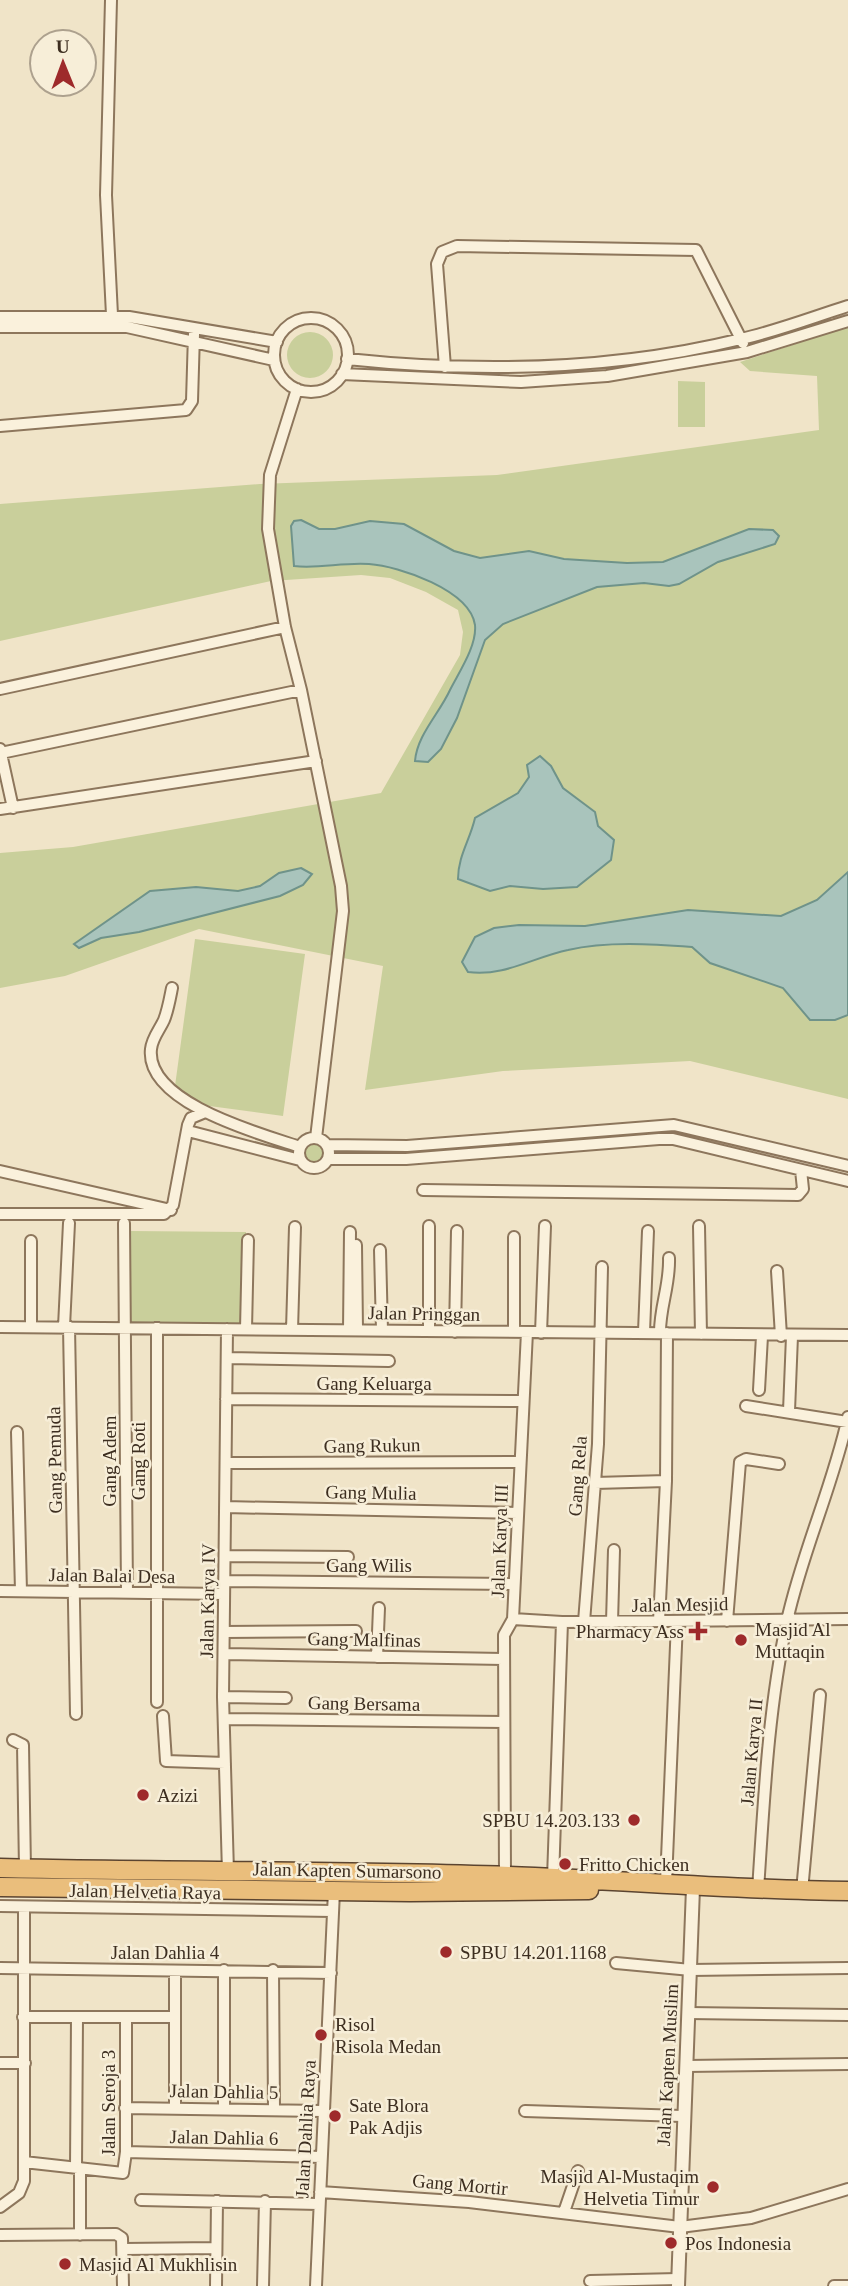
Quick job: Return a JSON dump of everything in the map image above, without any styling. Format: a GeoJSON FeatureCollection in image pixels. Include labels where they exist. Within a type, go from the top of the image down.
{"type":"FeatureCollection","features":[{"type":"Feature","properties":{"kind":"highway","name":"Jalan Kapten Sumarsono"},"geometry":{"type":"LineString","coordinates":[[0,1868],[505,1876],[666,1882],[693,1888],[848,1891]]}},
{"type":"Feature","properties":{"kind":"highway","name":"Jalan Kapten Sumarsono"},"geometry":{"type":"LineString","coordinates":[[0,1887],[681,1892],[693,1888]]}},
{"type":"Feature","properties":{"kind":"street"},"geometry":{"type":"LineString","coordinates":[[111,0],[106,195],[112,315]]}},
{"type":"Feature","properties":{"kind":"street"},"geometry":{"type":"LineString","coordinates":[[445,367],[436,264],[442,252],[457,246],[696,250],[747,352]]}},
{"type":"Feature","properties":{"kind":"street"},"geometry":{"type":"LineString","coordinates":[[347,359],[445,367],[519,369],[595,364],[741,339],[848,306]]}},
{"type":"Feature","properties":{"kind":"street"},"geometry":{"type":"LineString","coordinates":[[0,317],[112,315],[277,342]]}},
{"type":"Feature","properties":{"kind":"street"},"geometry":{"type":"LineString","coordinates":[[303,319],[321,320],[341,334],[347,359],[342,374],[330,386],[320,391],[297,390],[283,380],[274,360],[277,342],[291,324],[303,319]]}},
{"type":"Feature","properties":{"kind":"street"},"geometry":{"type":"LineString","coordinates":[[342,374],[521,382],[607,376],[747,352],[848,321]]}},
{"type":"Feature","properties":{"kind":"street"},"geometry":{"type":"LineString","coordinates":[[0,327],[127,327],[274,360]]}},
{"type":"Feature","properties":{"kind":"street"},"geometry":{"type":"LineString","coordinates":[[0,426],[186,410],[192,401],[194,327]]}},
{"type":"Feature","properties":{"kind":"street"},"geometry":{"type":"LineString","coordinates":[[297,390],[270,475],[268,529],[285,627],[301,690],[341,886],[343,911],[316,1138]]}},
{"type":"Feature","properties":{"kind":"street"},"geometry":{"type":"LineString","coordinates":[[0,689],[285,627]]}},
{"type":"Feature","properties":{"kind":"street"},"geometry":{"type":"LineString","coordinates":[[13,807],[1,751],[301,690]]}},
{"type":"Feature","properties":{"kind":"street"},"geometry":{"type":"LineString","coordinates":[[0,809],[316,761]]}},
{"type":"Feature","properties":{"kind":"street"},"geometry":{"type":"LineString","coordinates":[[172,988],[165,1018],[151,1046],[152,1063],[157,1074],[203,1113],[300,1147]]}},
{"type":"Feature","properties":{"kind":"street"},"geometry":{"type":"LineString","coordinates":[[171,1210],[191,1118],[203,1113]]}},
{"type":"Feature","properties":{"kind":"street"},"geometry":{"type":"LineString","coordinates":[[300,1160],[300,1147],[306,1140],[316,1138],[327,1146],[407,1146],[674,1125],[848,1166]]}},
{"type":"Feature","properties":{"kind":"street"},"geometry":{"type":"LineString","coordinates":[[188,1131],[300,1160],[312,1168],[321,1166],[328,1159],[406,1159],[659,1139],[848,1181]]}},
{"type":"Feature","properties":{"kind":"street"},"geometry":{"type":"LineString","coordinates":[[537,1135],[538,1148]]}},
{"type":"Feature","properties":{"kind":"street"},"geometry":{"type":"LineString","coordinates":[[747,1158],[752,1144]]}},
{"type":"Feature","properties":{"kind":"street"},"geometry":{"type":"LineString","coordinates":[[327,1146],[328,1159]]}},
{"type":"Feature","properties":{"kind":"street"},"geometry":{"type":"LineString","coordinates":[[423,1191],[798,1195],[803,1189],[801,1170]]}},
{"type":"Feature","properties":{"kind":"street"},"geometry":{"type":"LineString","coordinates":[[0,1171],[171,1210]]}},
{"type":"Feature","properties":{"kind":"street"},"geometry":{"type":"LineString","coordinates":[[0,1214],[157,1216],[171,1210]]}},
{"type":"Feature","properties":{"kind":"street","name":"Gang Pemuda"},"geometry":{"type":"LineString","coordinates":[[69,1223],[67,1327],[76,1714]]}},
{"type":"Feature","properties":{"kind":"street","name":"Gang Adem"},"geometry":{"type":"LineString","coordinates":[[124,1223],[127,1593]]}},
{"type":"Feature","properties":{"kind":"street"},"geometry":{"type":"LineString","coordinates":[[429,1226],[429,1331]]}},
{"type":"Feature","properties":{"kind":"street"},"geometry":{"type":"LineString","coordinates":[[541,1333],[545,1226]]}},
{"type":"Feature","properties":{"kind":"street"},"geometry":{"type":"LineString","coordinates":[[699,1226],[701,1334]]}},
{"type":"Feature","properties":{"kind":"street"},"geometry":{"type":"LineString","coordinates":[[292,1330],[295,1227]]}},
{"type":"Feature","properties":{"kind":"street"},"geometry":{"type":"LineString","coordinates":[[350,1231],[353,1330]]}},
{"type":"Feature","properties":{"kind":"street"},"geometry":{"type":"LineString","coordinates":[[455,1332],[457,1231]]}},
{"type":"Feature","properties":{"kind":"street"},"geometry":{"type":"LineString","coordinates":[[644,1332],[648,1231]]}},
{"type":"Feature","properties":{"kind":"street"},"geometry":{"type":"LineString","coordinates":[[514,1237],[514,1332]]}},
{"type":"Feature","properties":{"kind":"street"},"geometry":{"type":"LineString","coordinates":[[246,1329],[248,1240]]}},
{"type":"Feature","properties":{"kind":"street"},"geometry":{"type":"LineString","coordinates":[[31,1241],[31,1327]]}},
{"type":"Feature","properties":{"kind":"street"},"geometry":{"type":"LineString","coordinates":[[353,1330],[356,1245]]}},
{"type":"Feature","properties":{"kind":"street"},"geometry":{"type":"LineString","coordinates":[[380,1250],[382,1330]]}},
{"type":"Feature","properties":{"kind":"street"},"geometry":{"type":"LineString","coordinates":[[659,1622],[666,1481],[664,1333],[660,1308],[670,1282],[669,1258]]}},
{"type":"Feature","properties":{"kind":"street","name":"Gang Rela"},"geometry":{"type":"LineString","coordinates":[[584,1622],[595,1483],[602,1268]]}},
{"type":"Feature","properties":{"kind":"street"},"geometry":{"type":"LineString","coordinates":[[777,1271],[786,1336],[789,1411]]}},
{"type":"Feature","properties":{"kind":"street","name":"Jalan Pringgan"},"geometry":{"type":"LineString","coordinates":[[0,1326],[848,1335]]}},
{"type":"Feature","properties":{"kind":"street","name":"Gang Roti"},"geometry":{"type":"LineString","coordinates":[[157,1328],[157,1702]]}},
{"type":"Feature","properties":{"kind":"street","name":"Jalan Karya IV"},"geometry":{"type":"LineString","coordinates":[[227,1329],[223,1697],[228,1872]]}},
{"type":"Feature","properties":{"kind":"street","name":"Jalan Karya III"},"geometry":{"type":"LineString","coordinates":[[505,1876],[503,1659],[504,1635],[513,1619],[527,1332]]}},
{"type":"Feature","properties":{"kind":"street"},"geometry":{"type":"LineString","coordinates":[[759,1390],[762,1336]]}},
{"type":"Feature","properties":{"kind":"street"},"geometry":{"type":"LineString","coordinates":[[227,1358],[389,1361]]}},
{"type":"Feature","properties":{"kind":"street","name":"Gang Keluarga"},"geometry":{"type":"LineString","coordinates":[[226,1399],[523,1401]]}},
{"type":"Feature","properties":{"kind":"street"},"geometry":{"type":"LineString","coordinates":[[746,1406],[848,1419]]}},
{"type":"Feature","properties":{"kind":"street","name":"Jalan Karya II"},"geometry":{"type":"LineString","coordinates":[[758,1890],[767,1750],[788,1618],[845,1439],[848,1419]]}},
{"type":"Feature","properties":{"kind":"street"},"geometry":{"type":"LineString","coordinates":[[17,1432],[22,1591]]}},
{"type":"Feature","properties":{"kind":"street"},"geometry":{"type":"LineString","coordinates":[[727,1621],[740,1462],[746,1459],[779,1464]]}},
{"type":"Feature","properties":{"kind":"street","name":"Gang Rukun"},"geometry":{"type":"LineString","coordinates":[[226,1462],[520,1462]]}},
{"type":"Feature","properties":{"kind":"street"},"geometry":{"type":"LineString","coordinates":[[595,1483],[666,1481]]}},
{"type":"Feature","properties":{"kind":"street","name":"Gang Mulia"},"geometry":{"type":"LineString","coordinates":[[225,1507],[517,1513]]}},
{"type":"Feature","properties":{"kind":"street"},"geometry":{"type":"LineString","coordinates":[[612,1622],[614,1550]]}},
{"type":"Feature","properties":{"kind":"street"},"geometry":{"type":"LineString","coordinates":[[225,1556],[348,1557]]}},
{"type":"Feature","properties":{"kind":"street","name":"Gang Wilis"},"geometry":{"type":"LineString","coordinates":[[225,1581],[514,1584]]}},
{"type":"Feature","properties":{"kind":"street","name":"Jalan Balai Desa"},"geometry":{"type":"LineString","coordinates":[[0,1591],[224,1594]]}},
{"type":"Feature","properties":{"kind":"street"},"geometry":{"type":"LineString","coordinates":[[377,1657],[379,1608]]}},
{"type":"Feature","properties":{"kind":"street","name":"Jalan Mesjid"},"geometry":{"type":"LineString","coordinates":[[513,1619],[562,1622],[677,1622],[848,1619]]}},
{"type":"Feature","properties":{"kind":"street"},"geometry":{"type":"LineString","coordinates":[[553,1878],[562,1622]]}},
{"type":"Feature","properties":{"kind":"street"},"geometry":{"type":"LineString","coordinates":[[666,1882],[677,1622]]}},
{"type":"Feature","properties":{"kind":"street"},"geometry":{"type":"LineString","coordinates":[[224,1632],[356,1630]]}},
{"type":"Feature","properties":{"kind":"street","name":"Gang Malfinas"},"geometry":{"type":"LineString","coordinates":[[224,1654],[503,1659]]}},
{"type":"Feature","properties":{"kind":"street"},"geometry":{"type":"LineString","coordinates":[[802,1891],[820,1695]]}},
{"type":"Feature","properties":{"kind":"street"},"geometry":{"type":"LineString","coordinates":[[223,1697],[286,1698]]}},
{"type":"Feature","properties":{"kind":"street"},"geometry":{"type":"LineString","coordinates":[[163,1716],[166,1761],[225,1763]]}},
{"type":"Feature","properties":{"kind":"street","name":"Gang Bersama"},"geometry":{"type":"LineString","coordinates":[[224,1719],[505,1722]]}},
{"type":"Feature","properties":{"kind":"street"},"geometry":{"type":"LineString","coordinates":[[13,1740],[23,1745],[25,1869]]}},
{"type":"Feature","properties":{"kind":"street","name":"Jalan Kapten Muslim"},"geometry":{"type":"LineString","coordinates":[[678,2283],[682,2116],[693,1888]]}},
{"type":"Feature","properties":{"kind":"street","name":"Jalan Dahlia Raya"},"geometry":{"type":"LineString","coordinates":[[316,2286],[334,1891]]}},
{"type":"Feature","properties":{"kind":"street","name":"Jalan Helvetia Raya"},"geometry":{"type":"LineString","coordinates":[[0,1906],[332,1911]]}},
{"type":"Feature","properties":{"kind":"street"},"geometry":{"type":"LineString","coordinates":[[0,2207],[22,2188],[24,1907]]}},
{"type":"Feature","properties":{"kind":"street"},"geometry":{"type":"LineString","coordinates":[[616,1963],[691,1970],[848,1968]]}},
{"type":"Feature","properties":{"kind":"street","name":"Jalan Dahlia 4"},"geometry":{"type":"LineString","coordinates":[[0,1968],[273,1970],[331,1973]]}},
{"type":"Feature","properties":{"kind":"street"},"geometry":{"type":"LineString","coordinates":[[175,1970],[175,2108]]}},
{"type":"Feature","properties":{"kind":"street"},"geometry":{"type":"LineString","coordinates":[[223,2108],[224,1970]]}},
{"type":"Feature","properties":{"kind":"street"},"geometry":{"type":"LineString","coordinates":[[273,1970],[274,2109]]}},
{"type":"Feature","properties":{"kind":"street"},"geometry":{"type":"LineString","coordinates":[[688,2013],[848,2015]]}},
{"type":"Feature","properties":{"kind":"street"},"geometry":{"type":"LineString","coordinates":[[23,2017],[175,2017]]}},
{"type":"Feature","properties":{"kind":"street"},"geometry":{"type":"LineString","coordinates":[[77,2017],[80,2235]]}},
{"type":"Feature","properties":{"kind":"street","name":"Jalan Seroja 3"},"geometry":{"type":"LineString","coordinates":[[24,2162],[123,2173],[126,2152],[126,2017]]}},
{"type":"Feature","properties":{"kind":"street"},"geometry":{"type":"LineString","coordinates":[[0,2063],[24,2063]]}},
{"type":"Feature","properties":{"kind":"street"},"geometry":{"type":"LineString","coordinates":[[686,2066],[848,2064]]}},
{"type":"Feature","properties":{"kind":"street","name":"Jalan Dahlia 5"},"geometry":{"type":"LineString","coordinates":[[125,2108],[323,2111]]}},
{"type":"Feature","properties":{"kind":"street"},"geometry":{"type":"LineString","coordinates":[[524,2111],[682,2116]]}},
{"type":"Feature","properties":{"kind":"street","name":"Jalan Dahlia 6"},"geometry":{"type":"LineString","coordinates":[[126,2152],[321,2157]]}},
{"type":"Feature","properties":{"kind":"street"},"geometry":{"type":"LineString","coordinates":[[564,2212],[578,2171]]}},
{"type":"Feature","properties":{"kind":"street"},"geometry":{"type":"LineString","coordinates":[[680,2227],[751,2218],[848,2189]]}},
{"type":"Feature","properties":{"kind":"street","name":"Gang Mortir"},"geometry":{"type":"LineString","coordinates":[[141,2200],[265,2201],[319,2198],[564,2212],[680,2227]]}},
{"type":"Feature","properties":{"kind":"street"},"geometry":{"type":"LineString","coordinates":[[216,2286],[217,2200]]}},
{"type":"Feature","properties":{"kind":"street"},"geometry":{"type":"LineString","coordinates":[[263,2286],[265,2201]]}},
{"type":"Feature","properties":{"kind":"street"},"geometry":{"type":"LineString","coordinates":[[0,2235],[116,2234],[122,2238],[124,2249],[123,2286]]}},
{"type":"Feature","properties":{"kind":"street"},"geometry":{"type":"LineString","coordinates":[[124,2249],[216,2248]]}},
{"type":"Feature","properties":{"kind":"street"},"geometry":{"type":"LineString","coordinates":[[590,2281],[678,2283]]}},
{"type":"Feature","properties":{"kind":"street"},"geometry":{"type":"LineString","coordinates":[[834,2286],[848,2286]]}},
{"type":"Feature","properties":{"kind":"green space"},"geometry":{"type":"Polygon","coordinates":[[[848,327],[848,1099],[690,1061],[503,1071],[365,1090],[383,966],[199,929],[65,976],[0,988],[0,853],[73,847],[381,793],[460,655],[463,632],[458,610],[426,592],[390,578],[361,575],[271,581],[0,641],[0,504],[260,484],[497,475],[819,430],[817,376],[750,371],[740,362],[848,327]]]}},
{"type":"Feature","properties":{"kind":"green space"},"geometry":{"type":"Polygon","coordinates":[[[310,332],[326,339],[333,355],[326,371],[310,378],[294,371],[287,355],[294,339],[310,332]]]}},
{"type":"Feature","properties":{"kind":"green space"},"geometry":{"type":"Polygon","coordinates":[[[678,381],[705,382],[705,427],[678,427],[678,381]]]}},
{"type":"Feature","properties":{"kind":"green space"},"geometry":{"type":"Polygon","coordinates":[[[195,939],[305,954],[283,1116],[202,1105],[175,1086],[195,939]]]}},
{"type":"Feature","properties":{"kind":"green space"},"geometry":{"type":"Polygon","coordinates":[[[315,1142],[323,1145],[326,1153],[323,1161],[315,1164],[307,1161],[304,1153],[307,1145],[315,1142]]]}},
{"type":"Feature","properties":{"kind":"green space"},"geometry":{"type":"Polygon","coordinates":[[[129,1231],[246,1232],[246,1326],[128,1325],[129,1231]]]}},
{"type":"Feature","properties":{"kind":"water"},"geometry":{"type":"Polygon","coordinates":[[[301,520],[319,529],[335,529],[370,521],[404,524],[454,551],[480,558],[529,551],[564,559],[627,563],[663,562],[749,529],[773,530],[779,536],[775,544],[718,562],[679,584],[669,586],[644,583],[597,587],[503,624],[485,640],[457,718],[441,749],[428,762],[415,761],[417,751],[424,733],[470,650],[475,625],[470,612],[447,591],[398,569],[369,564],[294,566],[291,526],[294,521],[301,520]]]}},
{"type":"Feature","properties":{"kind":"water"},"geometry":{"type":"Polygon","coordinates":[[[540,756],[551,766],[563,788],[595,812],[598,826],[614,840],[611,860],[577,887],[543,889],[510,886],[490,891],[458,879],[460,863],[475,818],[518,793],[529,777],[527,765],[540,756]]]}},
{"type":"Feature","properties":{"kind":"water"},"geometry":{"type":"Polygon","coordinates":[[[301,868],[312,874],[303,885],[280,896],[139,932],[101,938],[79,948],[74,944],[150,891],[196,887],[238,891],[260,886],[279,873],[301,868]]]}},
{"type":"Feature","properties":{"kind":"water"},"geometry":{"type":"Polygon","coordinates":[[[848,872],[848,1015],[835,1020],[810,1020],[783,988],[710,963],[692,947],[598,945],[555,953],[506,969],[481,973],[468,972],[462,962],[475,937],[494,928],[519,925],[585,926],[688,910],[781,916],[817,900],[848,872]]]}},
{"type":"Feature","properties":{"kind":"place","name":"Pharmacy Ass"},"geometry":{"type":"Point","coordinates":[698,1631]}},
{"type":"Feature","properties":{"kind":"place","name":"Masjid Al Muttaqin"},"geometry":{"type":"Point","coordinates":[741,1640]}},
{"type":"Feature","properties":{"kind":"place","name":"Azizi"},"geometry":{"type":"Point","coordinates":[143,1795]}},
{"type":"Feature","properties":{"kind":"place","name":"SPBU 14.203.133"},"geometry":{"type":"Point","coordinates":[634,1820]}},
{"type":"Feature","properties":{"kind":"place","name":"Fritto Chicken"},"geometry":{"type":"Point","coordinates":[565,1864]}},
{"type":"Feature","properties":{"kind":"place","name":"SPBU 14.201.1168"},"geometry":{"type":"Point","coordinates":[446,1952]}},
{"type":"Feature","properties":{"kind":"place","name":"Risol Risola Medan"},"geometry":{"type":"Point","coordinates":[321,2035]}},
{"type":"Feature","properties":{"kind":"place","name":"Sate Blora Pak Adjis"},"geometry":{"type":"Point","coordinates":[335,2116]}},
{"type":"Feature","properties":{"kind":"place","name":"Masjid Al-Mustaqim Helvetia Timur"},"geometry":{"type":"Point","coordinates":[713,2187]}},
{"type":"Feature","properties":{"kind":"place","name":"Pos Indonesia"},"geometry":{"type":"Point","coordinates":[671,2243]}},
{"type":"Feature","properties":{"kind":"place","name":"Masjid Al Mukhlisin"},"geometry":{"type":"Point","coordinates":[65,2264]}}]}
